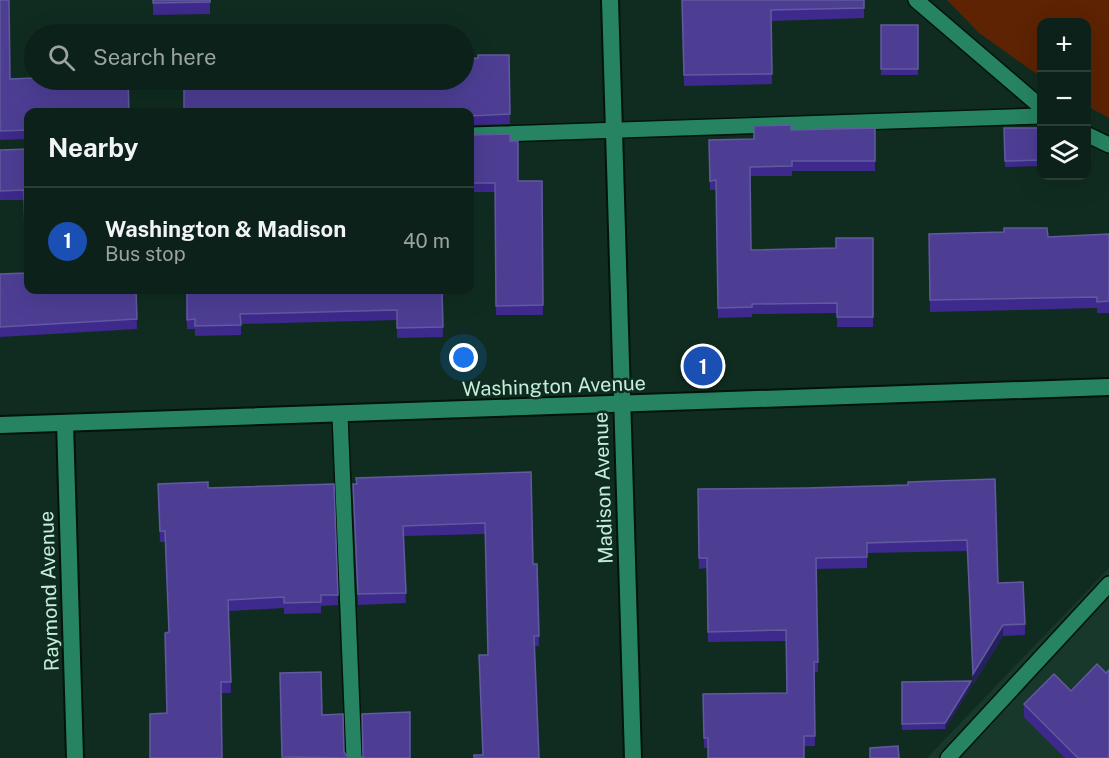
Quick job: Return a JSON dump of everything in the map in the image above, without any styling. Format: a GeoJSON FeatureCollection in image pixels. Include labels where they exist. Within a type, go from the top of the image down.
{"type":"FeatureCollection","features":[{"type":"Feature","properties":{"kind":"street","name":"Madison Avenue"},"geometry":{"type":"LineString","coordinates":[[610,0],[633,758]]}},
{"type":"Feature","properties":{"kind":"street","name":"Washington Avenue"},"geometry":{"type":"LineString","coordinates":[[0,425],[1109,387]]}},
{"type":"Feature","properties":{"kind":"street","name":"Raymond Avenue"},"geometry":{"type":"LineString","coordinates":[[65,423],[75,758]]}},
{"type":"Feature","properties":{"kind":"lane"},"geometry":{"type":"LineString","coordinates":[[916,0],[1037,105]]}},
{"type":"Feature","properties":{"kind":"lane"},"geometry":{"type":"LineString","coordinates":[[474,135],[1037,116]]}},
{"type":"Feature","properties":{"kind":"lane"},"geometry":{"type":"LineString","coordinates":[[1091,136],[1109,145]]}},
{"type":"Feature","properties":{"kind":"lane"},"geometry":{"type":"LineString","coordinates":[[340,414],[354,758]]}},
{"type":"Feature","properties":{"kind":"lane"},"geometry":{"type":"LineString","coordinates":[[948,758],[1109,584]]}},
{"type":"Feature","properties":{"kind":"shaded area"},"geometry":{"type":"Polygon","coordinates":[[[947,0],[1109,0],[1109,118],[1091,108],[1091,18],[1037,18],[1037,74],[979,33],[947,0]]]}},
{"type":"Feature","properties":{"kind":"shaded area"},"geometry":{"type":"Polygon","coordinates":[[[1109,568],[1109,758],[927,758],[1109,568]]]}},
{"type":"Feature","properties":{"kind":"building"},"geometry":{"type":"Polygon","coordinates":[[[0,0],[9,0],[10,79],[24,78],[24,90],[128,90],[129,108],[24,108],[24,130],[0,131],[0,0]]]}},
{"type":"Feature","properties":{"kind":"building"},"geometry":{"type":"Polygon","coordinates":[[[153,0],[210,0],[210,2],[153,3],[153,0]]]}},
{"type":"Feature","properties":{"kind":"building"},"geometry":{"type":"Polygon","coordinates":[[[682,0],[864,0],[864,8],[771,10],[772,74],[684,75],[682,0]]]}},
{"type":"Feature","properties":{"kind":"building"},"geometry":{"type":"Polygon","coordinates":[[[881,25],[918,25],[918,69],[881,69],[881,25]]]}},
{"type":"Feature","properties":{"kind":"building"},"geometry":{"type":"Polygon","coordinates":[[[478,55],[509,55],[510,114],[474,116],[474,108],[184,108],[184,90],[474,90],[474,58],[478,58],[478,55]]]}},
{"type":"Feature","properties":{"kind":"building"},"geometry":{"type":"Polygon","coordinates":[[[791,125],[791,130],[875,128],[875,161],[792,161],[792,166],[750,167],[751,250],[836,248],[836,238],[873,238],[873,317],[837,317],[837,303],[752,304],[752,307],[718,308],[716,180],[710,181],[709,140],[754,139],[754,126],[791,125]]]}},
{"type":"Feature","properties":{"kind":"building"},"geometry":{"type":"Polygon","coordinates":[[[1004,128],[1037,128],[1037,160],[1005,161],[1004,128]]]}},
{"type":"Feature","properties":{"kind":"building"},"geometry":{"type":"Polygon","coordinates":[[[510,134],[510,141],[518,141],[518,181],[542,181],[543,305],[496,306],[495,183],[474,183],[474,135],[510,134]]]}},
{"type":"Feature","properties":{"kind":"building"},"geometry":{"type":"Polygon","coordinates":[[[24,149],[24,190],[0,191],[0,150],[24,149]]]}},
{"type":"Feature","properties":{"kind":"building"},"geometry":{"type":"Polygon","coordinates":[[[1004,228],[1047,228],[1048,237],[1109,234],[1109,301],[1097,302],[1097,297],[930,300],[929,234],[1004,232],[1004,228]]]}},
{"type":"Feature","properties":{"kind":"building"},"geometry":{"type":"Polygon","coordinates":[[[24,273],[24,294],[136,294],[137,319],[0,327],[0,274],[24,273]]]}},
{"type":"Feature","properties":{"kind":"building"},"geometry":{"type":"Polygon","coordinates":[[[187,294],[442,294],[443,327],[397,328],[397,310],[240,314],[241,325],[195,326],[195,319],[187,320],[187,294]]]}},
{"type":"Feature","properties":{"kind":"building"},"geometry":{"type":"Polygon","coordinates":[[[531,472],[533,564],[537,564],[539,636],[534,636],[539,758],[474,758],[474,755],[483,755],[479,655],[488,655],[485,523],[403,526],[406,593],[358,594],[353,484],[357,484],[356,478],[531,472]]]}},
{"type":"Feature","properties":{"kind":"building"},"geometry":{"type":"Polygon","coordinates":[[[995,479],[998,583],[1023,582],[1025,624],[1003,625],[973,674],[967,540],[867,543],[867,557],[816,558],[818,662],[814,662],[815,736],[804,736],[804,758],[708,758],[708,738],[704,738],[703,694],[787,693],[786,630],[708,632],[707,558],[699,558],[698,489],[908,485],[908,482],[995,479]]]}},
{"type":"Feature","properties":{"kind":"building"},"geometry":{"type":"Polygon","coordinates":[[[208,482],[208,488],[334,484],[338,595],[321,595],[321,602],[284,603],[284,597],[228,600],[231,682],[221,682],[222,758],[150,758],[150,714],[167,713],[165,633],[169,632],[165,531],[160,531],[158,484],[208,482]]]}},
{"type":"Feature","properties":{"kind":"building"},"geometry":{"type":"Polygon","coordinates":[[[1097,664],[1106,673],[1109,670],[1109,758],[1078,758],[1024,704],[1054,674],[1071,691],[1097,664]]]}},
{"type":"Feature","properties":{"kind":"building"},"geometry":{"type":"Polygon","coordinates":[[[321,672],[322,715],[343,714],[344,752],[348,758],[282,757],[280,673],[321,672]]]}},
{"type":"Feature","properties":{"kind":"building"},"geometry":{"type":"Polygon","coordinates":[[[971,681],[945,723],[902,724],[902,682],[971,681]]]}},
{"type":"Feature","properties":{"kind":"building"},"geometry":{"type":"Polygon","coordinates":[[[410,712],[410,758],[361,758],[363,756],[362,714],[410,712]]]}},
{"type":"Feature","properties":{"kind":"building"},"geometry":{"type":"Polygon","coordinates":[[[898,746],[899,758],[870,758],[870,748],[898,746]]]}},
{"type":"Feature","properties":{"kind":"place","name":"Washington & Madison"},"geometry":{"type":"Point","coordinates":[703,366]}}]}
